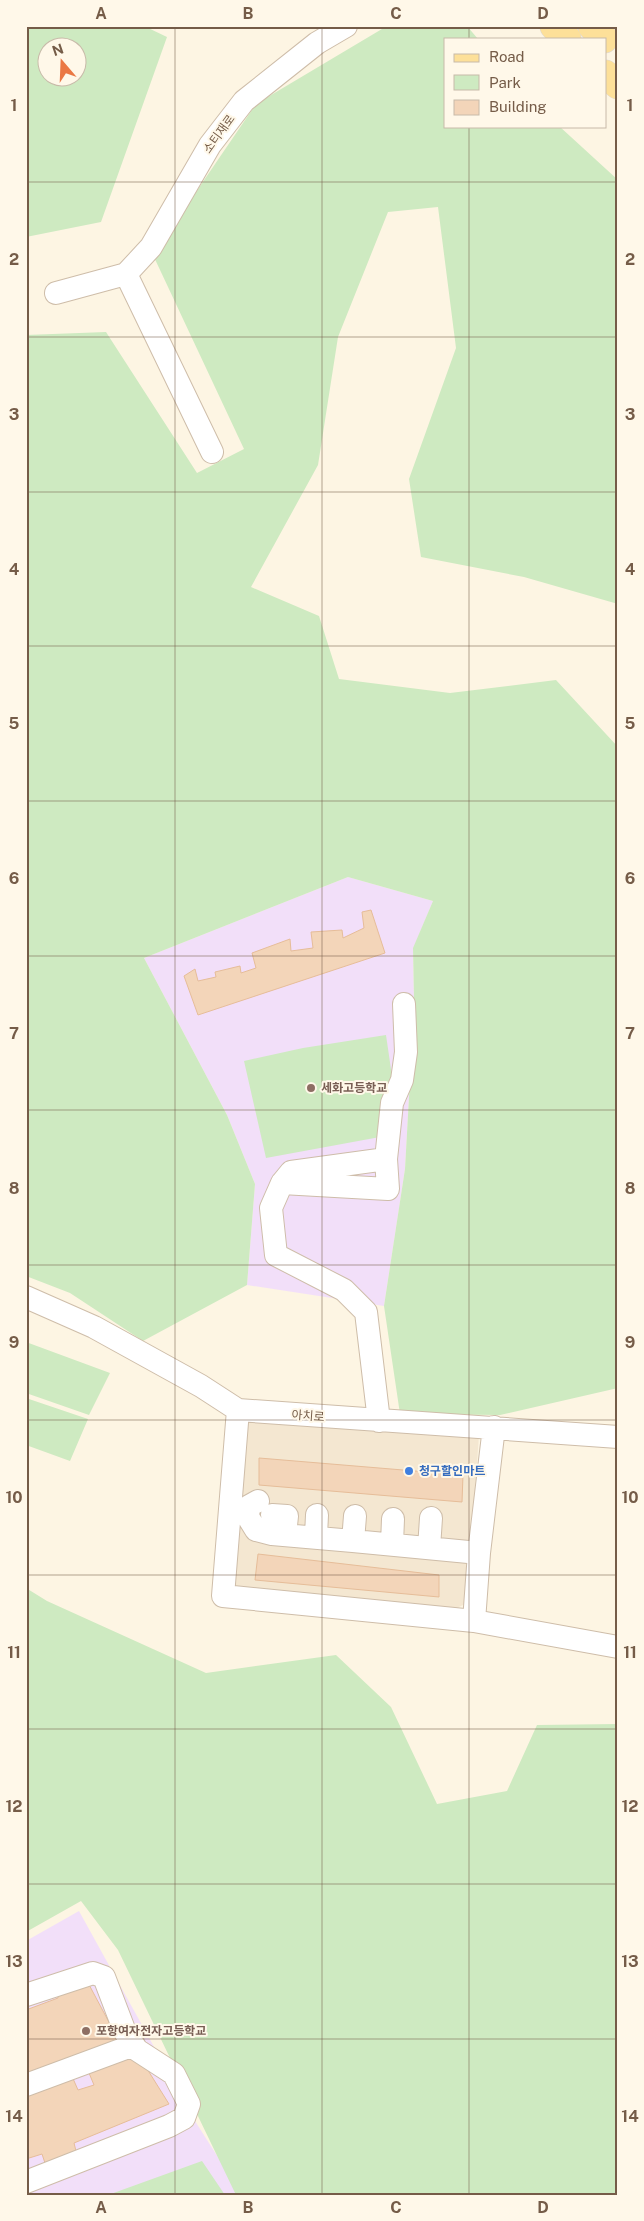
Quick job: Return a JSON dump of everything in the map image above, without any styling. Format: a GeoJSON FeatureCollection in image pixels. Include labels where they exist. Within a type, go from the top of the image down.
{"type":"FeatureCollection","features":[{"type":"Feature","properties":{"kind":"main road"},"geometry":{"type":"LineString","coordinates":[[554,26],[566,38]]}},
{"type":"Feature","properties":{"kind":"main road"},"geometry":{"type":"LineString","coordinates":[[592,26],[604,38]]}},
{"type":"Feature","properties":{"kind":"main road"},"geometry":{"type":"LineString","coordinates":[[606,40],[618,52]]}},
{"type":"Feature","properties":{"kind":"main road"},"geometry":{"type":"LineString","coordinates":[[606,75],[618,85]]}},
{"type":"Feature","properties":{"kind":"street","name":"소티재로"},"geometry":{"type":"LineString","coordinates":[[126,274],[151,247],[210,145],[244,101],[317,43],[346,26]]}},
{"type":"Feature","properties":{"kind":"street"},"geometry":{"type":"LineString","coordinates":[[56,293],[126,274],[212,452]]}},
{"type":"Feature","properties":{"kind":"street"},"geometry":{"type":"LineString","coordinates":[[282,1183],[388,1189],[386,1160],[392,1103],[402,1080],[406,1052],[404,1004]]}},
{"type":"Feature","properties":{"kind":"street"},"geometry":{"type":"LineString","coordinates":[[379,1421],[366,1312],[344,1290],[276,1255],[270,1208],[282,1183],[291,1172],[386,1160]]}},
{"type":"Feature","properties":{"kind":"street","name":"아치로"},"geometry":{"type":"LineString","coordinates":[[26,1297],[94,1327],[200,1386],[238,1410],[618,1437]]}},
{"type":"Feature","properties":{"kind":"street"},"geometry":{"type":"LineString","coordinates":[[238,1410],[223,1596],[474,1621],[618,1647]]}},
{"type":"Feature","properties":{"kind":"street"},"geometry":{"type":"LineString","coordinates":[[474,1621],[478,1553],[494,1427]]}},
{"type":"Feature","properties":{"kind":"street"},"geometry":{"type":"LineString","coordinates":[[265,1508],[249,1506],[248,1517],[256,1530],[285,1535],[316,1526],[353,1541],[478,1553]]}},
{"type":"Feature","properties":{"kind":"street"},"geometry":{"type":"LineString","coordinates":[[353,1541],[355,1516]]}},
{"type":"Feature","properties":{"kind":"street"},"geometry":{"type":"LineString","coordinates":[[429,1548],[431,1518]]}},
{"type":"Feature","properties":{"kind":"street"},"geometry":{"type":"LineString","coordinates":[[392,1544],[393,1519]]}},
{"type":"Feature","properties":{"kind":"street"},"geometry":{"type":"LineString","coordinates":[[26,1995],[93,1973],[104,1977],[125,2032],[137,2050],[174,2074],[189,2104],[184,2118],[168,2126],[26,2182]]}},
{"type":"Feature","properties":{"kind":"street"},"geometry":{"type":"LineString","coordinates":[[26,2084],[134,2045]]}},
{"type":"Feature","properties":{"kind":"shaded area","name":"세화고등학교"},"geometry":{"type":"Polygon","coordinates":[[[348,877],[433,901],[413,949],[415,1049],[411,1061],[405,1169],[384,1306],[247,1285],[255,1184],[227,1115],[144,958],[348,877]]]}},
{"type":"Feature","properties":{"kind":"shaded area"},"geometry":{"type":"Polygon","coordinates":[[[238,1410],[479,1435],[467,1603],[449,1612],[223,1596],[238,1410]]]}},
{"type":"Feature","properties":{"kind":"shaded area","name":"포항여자전자고등학교"},"geometry":{"type":"Polygon","coordinates":[[[79,1911],[195,2121],[242,2195],[26,2195],[26,1941],[79,1911]]]}},
{"type":"Feature","properties":{"kind":"green space"},"geometry":{"type":"Polygon","coordinates":[[[26,26],[144,26],[167,37],[101,222],[26,237],[26,26]]]}},
{"type":"Feature","properties":{"kind":"green space"},"geometry":{"type":"Polygon","coordinates":[[[387,26],[467,26],[477,38],[444,38],[444,128],[561,128],[618,180],[618,604],[524,577],[421,557],[409,479],[456,348],[438,207],[388,212],[338,337],[318,465],[251,587],[319,616],[339,679],[450,693],[556,680],[618,747],[618,1388],[500,1415],[400,1414],[384,1306],[405,1169],[411,1061],[415,1049],[413,948],[433,901],[348,877],[144,958],[227,1115],[255,1184],[247,1285],[143,1341],[70,1293],[26,1276],[26,335],[106,332],[197,473],[244,449],[153,255],[256,104],[387,26]]]}},
{"type":"Feature","properties":{"kind":"green space"},"geometry":{"type":"Polygon","coordinates":[[[386,1035],[393,1083],[384,1091],[380,1137],[266,1158],[244,1061],[303,1048],[386,1035]]]}},
{"type":"Feature","properties":{"kind":"green space"},"geometry":{"type":"Polygon","coordinates":[[[26,1342],[110,1373],[89,1415],[26,1393],[26,1342]]]}},
{"type":"Feature","properties":{"kind":"green space"},"geometry":{"type":"Polygon","coordinates":[[[26,1398],[88,1419],[70,1461],[26,1445],[26,1398]]]}},
{"type":"Feature","properties":{"kind":"green space"},"geometry":{"type":"Polygon","coordinates":[[[26,1588],[47,1601],[206,1673],[336,1655],[391,1707],[437,1804],[507,1791],[537,1725],[618,1724],[618,2195],[236,2195],[118,1950],[81,1901],[26,1932],[26,1588]]]}},
{"type":"Feature","properties":{"kind":"green space"},"geometry":{"type":"Polygon","coordinates":[[[202,2161],[225,2195],[108,2195],[202,2161]]]}},
{"type":"Feature","properties":{"kind":"building"},"geometry":{"type":"Polygon","coordinates":[[[371,910],[385,953],[198,1015],[184,976],[195,969],[198,981],[216,977],[215,972],[240,966],[241,973],[256,968],[252,953],[290,939],[291,951],[313,948],[311,932],[342,930],[343,938],[364,928],[362,912],[371,910]]]}},
{"type":"Feature","properties":{"kind":"building"},"geometry":{"type":"Polygon","coordinates":[[[259,1458],[463,1475],[462,1502],[259,1485],[259,1458]]]}},
{"type":"Feature","properties":{"kind":"building"},"geometry":{"type":"Polygon","coordinates":[[[258,1554],[439,1575],[439,1597],[255,1580],[258,1554]]]}},
{"type":"Feature","properties":{"kind":"building"},"geometry":{"type":"Polygon","coordinates":[[[86,1979],[119,2041],[26,2079],[26,2010],[58,1998],[57,1989],[86,1979]]]}},
{"type":"Feature","properties":{"kind":"building"},"geometry":{"type":"Polygon","coordinates":[[[134,2048],[169,2104],[74,2143],[77,2155],[46,2166],[42,2154],[26,2159],[26,2088],[71,2074],[78,2090],[94,2085],[89,2073],[134,2048]]]}},
{"type":"Feature","properties":{"kind":"place","name":"세화고등학교"},"geometry":{"type":"Point","coordinates":[311,1088]}},
{"type":"Feature","properties":{"kind":"place","name":"청구할인마트"},"geometry":{"type":"Point","coordinates":[409,1471]}},
{"type":"Feature","properties":{"kind":"place","name":"포항여자전자고등학교"},"geometry":{"type":"Point","coordinates":[86,2031]}}]}
